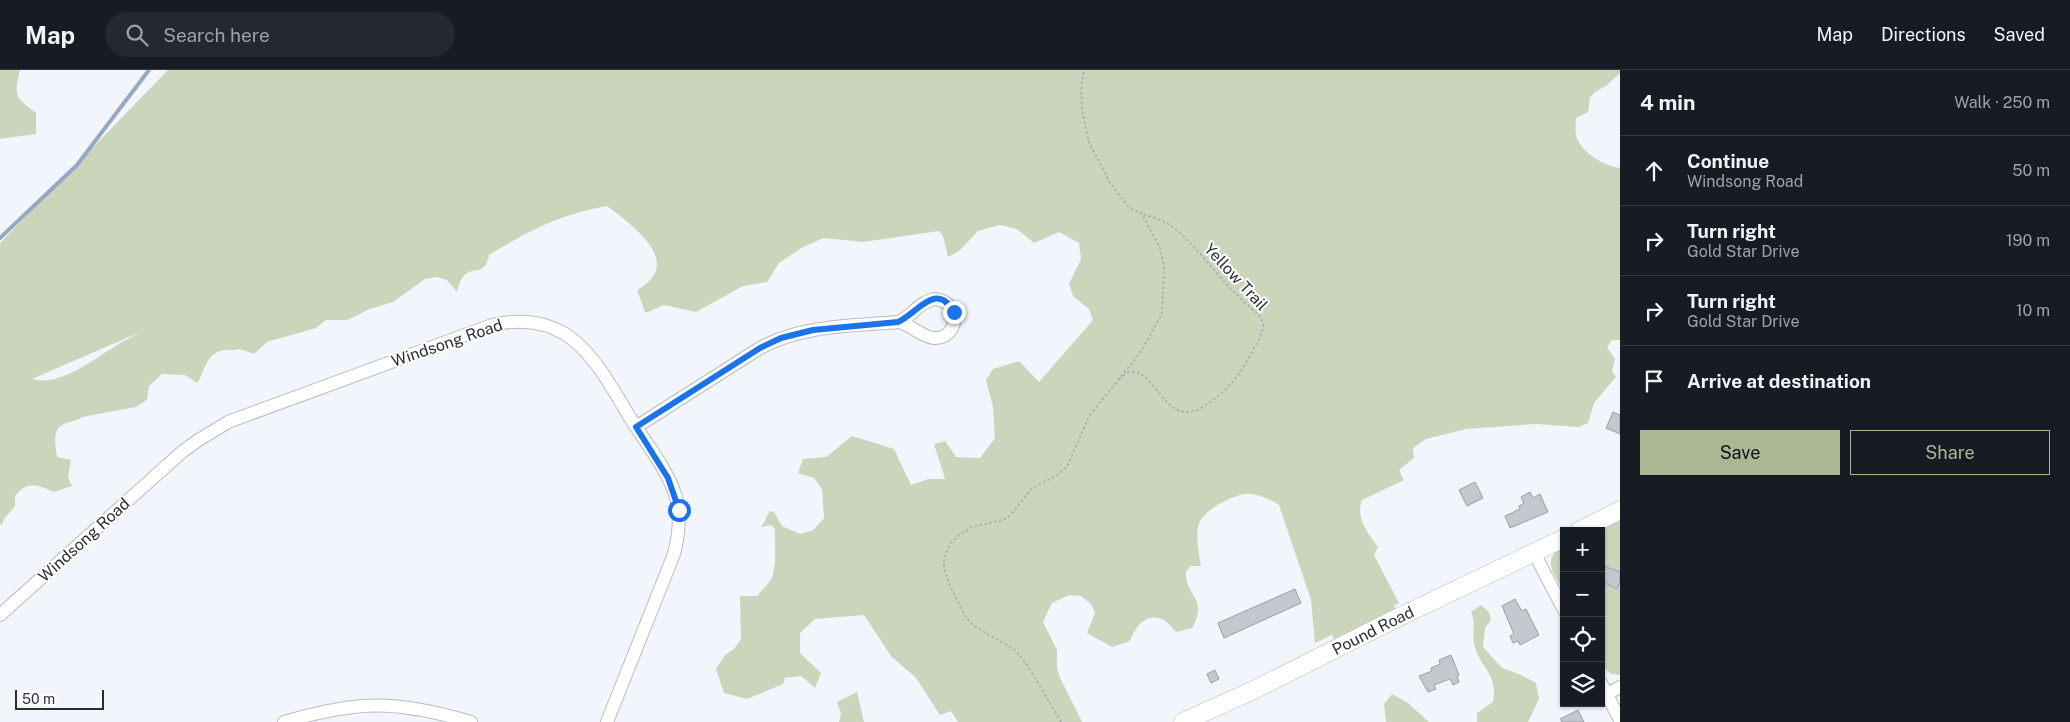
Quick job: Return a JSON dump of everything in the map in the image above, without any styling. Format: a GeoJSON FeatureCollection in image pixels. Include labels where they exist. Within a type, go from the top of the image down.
{"type":"FeatureCollection","features":[{"type":"Feature","properties":{"kind":"street","name":"Windsong Road"},"geometry":{"type":"LineString","coordinates":[[0,615],[182,452],[212,432],[246,415],[492,325],[511,321],[531,321],[556,329],[567,335],[578,343],[594,362],[663,469],[673,488],[679,510],[678,533],[674,554],[607,722]]}},
{"type":"Feature","properties":{"kind":"street"},"geometry":{"type":"LineString","coordinates":[[636,427],[760,348],[781,338],[813,330],[898,322]]}},
{"type":"Feature","properties":{"kind":"street"},"geometry":{"type":"LineString","coordinates":[[1587,527],[1620,510]]}},
{"type":"Feature","properties":{"kind":"street","name":"Pound Road"},"geometry":{"type":"LineString","coordinates":[[1184,722],[1258,688],[1393,620],[1560,540]]}},
{"type":"Feature","properties":{"kind":"street"},"geometry":{"type":"LineString","coordinates":[[1534,553],[1560,602]]}},
{"type":"Feature","properties":{"kind":"street"},"geometry":{"type":"LineString","coordinates":[[1605,689],[1620,687]]}},
{"type":"Feature","properties":{"kind":"street"},"geometry":{"type":"LineString","coordinates":[[1605,691],[1620,720]]}},
{"type":"Feature","properties":{"kind":"street"},"geometry":{"type":"LineString","coordinates":[[284,722],[338,708],[379,705],[420,708],[471,722]]}},
{"type":"Feature","properties":{"kind":"path"},"geometry":{"type":"LineString","coordinates":[[1061,722],[1028,666],[1015,650],[974,626],[965,616],[949,584],[944,566],[944,558],[951,543],[959,535],[972,527],[1003,520],[1011,516],[1032,488],[1056,476],[1067,467],[1089,416],[1140,353],[1162,314],[1164,267],[1160,248],[1142,214],[1128,206],[1110,183],[1089,142],[1081,89],[1084,70]]}},
{"type":"Feature","properties":{"kind":"path","name":"Yellow Trail"},"geometry":{"type":"LineString","coordinates":[[1116,381],[1129,372],[1135,372],[1148,380],[1163,398],[1178,410],[1186,412],[1201,408],[1224,392],[1242,372],[1264,326],[1259,316],[1236,296],[1179,232],[1162,220],[1142,214]]}},
{"type":"Feature","properties":{"kind":"green space"},"geometry":{"type":"Polygon","coordinates":[[[0,70],[20,70],[17,86],[18,96],[24,104],[36,113],[36,134],[0,139],[0,70]]]}},
{"type":"Feature","properties":{"kind":"green space"},"geometry":{"type":"Polygon","coordinates":[[[168,70],[1620,70],[1620,73],[1606,86],[1590,97],[1588,112],[1576,118],[1576,135],[1582,147],[1600,161],[1620,168],[1620,340],[1612,340],[1607,347],[1615,359],[1612,371],[1616,377],[1594,403],[1588,423],[1579,427],[1536,424],[1466,429],[1426,439],[1413,448],[1414,458],[1399,470],[1404,480],[1362,500],[1360,507],[1361,519],[1378,547],[1374,555],[1399,603],[1394,606],[1398,615],[1338,647],[1332,635],[1315,643],[1311,600],[1279,505],[1262,496],[1243,494],[1216,506],[1204,516],[1198,527],[1201,566],[1191,566],[1186,571],[1188,586],[1195,597],[1198,610],[1197,618],[1192,628],[1176,632],[1164,620],[1158,618],[1147,619],[1138,626],[1130,641],[1112,647],[1087,633],[1095,613],[1091,604],[1081,596],[1069,595],[1052,603],[1043,622],[1057,650],[1057,668],[1060,678],[1082,722],[958,722],[951,711],[940,715],[916,678],[891,656],[864,615],[815,619],[800,633],[800,653],[821,673],[815,688],[801,676],[785,678],[783,684],[747,699],[724,693],[716,669],[725,655],[734,649],[741,639],[740,596],[757,596],[769,583],[772,576],[775,563],[775,529],[771,525],[761,527],[769,511],[774,512],[782,526],[800,534],[813,530],[824,518],[822,489],[814,478],[798,473],[803,459],[826,457],[852,436],[894,449],[911,485],[928,479],[945,479],[934,444],[945,441],[956,457],[980,458],[995,438],[993,407],[986,380],[993,369],[1019,361],[1039,382],[1093,320],[1089,309],[1073,296],[1069,284],[1081,259],[1079,243],[1059,232],[1034,243],[1017,229],[1000,225],[978,231],[959,251],[948,257],[943,236],[939,231],[863,242],[824,238],[803,247],[779,263],[767,282],[743,286],[696,312],[664,305],[645,312],[637,290],[651,279],[656,268],[656,257],[650,245],[629,223],[607,206],[590,209],[545,224],[489,255],[484,267],[465,275],[457,292],[447,280],[436,277],[425,279],[393,302],[370,309],[347,320],[326,320],[316,328],[267,342],[254,354],[240,349],[215,353],[208,360],[197,383],[185,375],[162,374],[149,386],[147,400],[136,407],[82,417],[60,426],[55,439],[57,457],[71,460],[68,477],[72,486],[54,492],[33,485],[24,488],[15,496],[15,506],[4,519],[2,525],[0,524],[0,243],[168,70]],[[145,330],[32,379],[54,379],[65,375],[145,330]]]}},
{"type":"Feature","properties":{"kind":"green space"},"geometry":{"type":"Polygon","coordinates":[[[1620,516],[1620,572],[1605,566],[1605,527],[1599,527],[1620,516]]]}},
{"type":"Feature","properties":{"kind":"green space"},"geometry":{"type":"Polygon","coordinates":[[[1560,547],[1560,585],[1551,566],[1551,561],[1560,547]]]}},
{"type":"Feature","properties":{"kind":"green space"},"geometry":{"type":"Polygon","coordinates":[[[1620,582],[1620,675],[1611,674],[1605,669],[1605,583],[1617,589],[1620,582]]]}},
{"type":"Feature","properties":{"kind":"green space"},"geometry":{"type":"Polygon","coordinates":[[[1481,605],[1489,612],[1491,620],[1485,628],[1483,647],[1502,668],[1536,683],[1539,699],[1528,722],[1477,722],[1477,713],[1493,702],[1494,692],[1491,677],[1476,651],[1474,643],[1471,612],[1481,605]]]}},
{"type":"Feature","properties":{"kind":"green space"},"geometry":{"type":"Polygon","coordinates":[[[857,692],[864,722],[839,722],[841,714],[837,702],[857,692]]]}},
{"type":"Feature","properties":{"kind":"green space"},"geometry":{"type":"Polygon","coordinates":[[[1392,694],[1408,703],[1429,722],[1386,722],[1384,704],[1392,694]]]}},
{"type":"Feature","properties":{"kind":"building"},"geometry":{"type":"Polygon","coordinates":[[[1613,412],[1620,415],[1620,434],[1606,428],[1613,412]]]}},
{"type":"Feature","properties":{"kind":"building"},"geometry":{"type":"Polygon","coordinates":[[[1475,482],[1483,498],[1467,506],[1459,490],[1475,482]]]}},
{"type":"Feature","properties":{"kind":"building"},"geometry":{"type":"Polygon","coordinates":[[[1530,492],[1533,498],[1540,494],[1548,512],[1510,528],[1505,516],[1520,509],[1519,506],[1524,503],[1521,497],[1530,492]]]}},
{"type":"Feature","properties":{"kind":"building"},"geometry":{"type":"Polygon","coordinates":[[[1605,566],[1620,572],[1620,582],[1617,589],[1605,583],[1605,566]]]}},
{"type":"Feature","properties":{"kind":"building"},"geometry":{"type":"Polygon","coordinates":[[[1295,589],[1301,603],[1224,638],[1218,623],[1295,589]]]}},
{"type":"Feature","properties":{"kind":"building"},"geometry":{"type":"Polygon","coordinates":[[[1515,599],[1522,611],[1526,609],[1539,635],[1520,645],[1518,641],[1513,643],[1510,636],[1514,634],[1502,606],[1515,599]]]}},
{"type":"Feature","properties":{"kind":"building"},"geometry":{"type":"Polygon","coordinates":[[[1451,655],[1459,675],[1457,676],[1459,682],[1453,685],[1450,679],[1434,685],[1436,689],[1428,692],[1419,676],[1432,671],[1431,668],[1440,664],[1439,660],[1451,655]]]}},
{"type":"Feature","properties":{"kind":"building"},"geometry":{"type":"Polygon","coordinates":[[[1215,670],[1219,679],[1211,683],[1207,674],[1215,670]]]}},
{"type":"Feature","properties":{"kind":"building"},"geometry":{"type":"Polygon","coordinates":[[[1578,710],[1584,722],[1562,722],[1560,719],[1578,710]]]}},
{"type":"Feature","properties":{"kind":"waterway"},"geometry":{"type":"LineString","coordinates":[[0,238],[77,165],[149,70]]}},
{"type":"Feature","properties":{"kind":"route"},"geometry":{"type":"LineString","coordinates":[[679,510],[668,478],[636,427],[760,348],[791,334],[813,330],[898,322],[908,318],[927,300],[934,299],[946,302],[954,312]]}}]}
